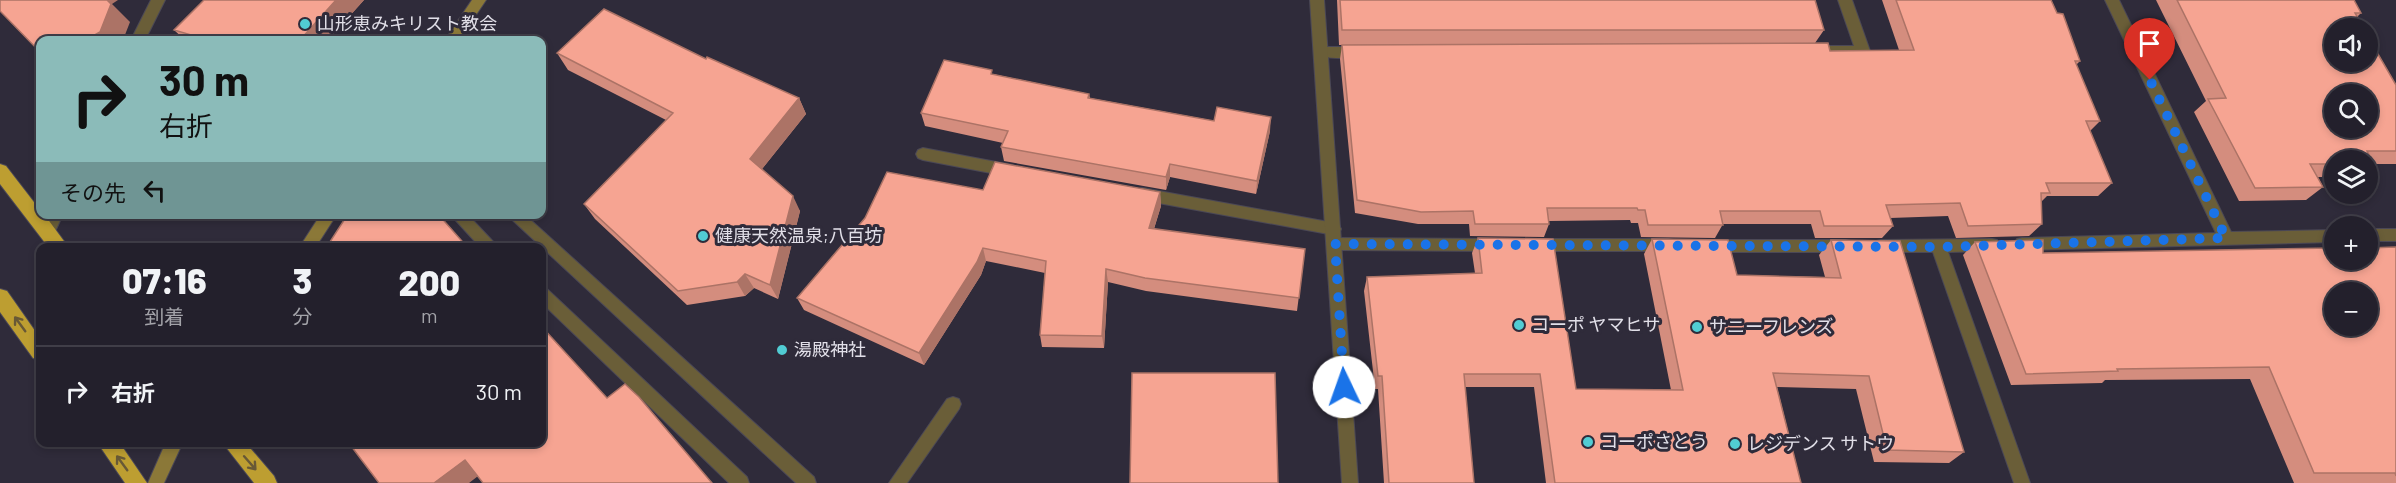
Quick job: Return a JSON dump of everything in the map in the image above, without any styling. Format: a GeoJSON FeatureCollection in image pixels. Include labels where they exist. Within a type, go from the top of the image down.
{"type":"FeatureCollection","features":[{"type":"Feature","properties":{"kind":"highway"},"geometry":{"type":"LineString","coordinates":[[0,171],[36,218]]}},
{"type":"Feature","properties":{"kind":"highway"},"geometry":{"type":"LineString","coordinates":[[36,219],[56,243]]}},
{"type":"Feature","properties":{"kind":"highway"},"geometry":{"type":"LineString","coordinates":[[0,297],[36,346]]}},
{"type":"Feature","properties":{"kind":"highway"},"geometry":{"type":"LineString","coordinates":[[111,447],[137,483]]}},
{"type":"Feature","properties":{"kind":"highway"},"geometry":{"type":"LineString","coordinates":[[236,447],[267,483]]}},
{"type":"Feature","properties":{"kind":"street"},"geometry":{"type":"LineString","coordinates":[[140,36],[158,0]]}},
{"type":"Feature","properties":{"kind":"street"},"geometry":{"type":"LineString","coordinates":[[455,36],[479,0]]}},
{"type":"Feature","properties":{"kind":"street"},"geometry":{"type":"LineString","coordinates":[[1317,0],[1335,237],[1350,483]]}},
{"type":"Feature","properties":{"kind":"street"},"geometry":{"type":"LineString","coordinates":[[1792,51],[1863,51],[1845,0]]}},
{"type":"Feature","properties":{"kind":"street"},"geometry":{"type":"LineString","coordinates":[[2112,0],[2226,238]]}},
{"type":"Feature","properties":{"kind":"street"},"geometry":{"type":"LineString","coordinates":[[1321,52],[1368,52]]}},
{"type":"Feature","properties":{"kind":"street"},"geometry":{"type":"LineString","coordinates":[[923,154],[1029,174]]}},
{"type":"Feature","properties":{"kind":"street"},"geometry":{"type":"LineString","coordinates":[[1123,191],[1335,237],[1685,246],[1940,247],[2324,236]]}},
{"type":"Feature","properties":{"kind":"street"},"geometry":{"type":"LineString","coordinates":[[47,233],[54,219]]}},
{"type":"Feature","properties":{"kind":"street"},"geometry":{"type":"LineString","coordinates":[[310,243],[326,219]]}},
{"type":"Feature","properties":{"kind":"street"},"geometry":{"type":"LineString","coordinates":[[462,219],[487,243]]}},
{"type":"Feature","properties":{"kind":"street"},"geometry":{"type":"LineString","coordinates":[[518,219],[545,243]]}},
{"type":"Feature","properties":{"kind":"street"},"geometry":{"type":"LineString","coordinates":[[2378,235],[2396,235]]}},
{"type":"Feature","properties":{"kind":"street"},"geometry":{"type":"LineString","coordinates":[[546,244],[808,483]]}},
{"type":"Feature","properties":{"kind":"street"},"geometry":{"type":"LineString","coordinates":[[1940,247],[2022,483]]}},
{"type":"Feature","properties":{"kind":"street"},"geometry":{"type":"LineString","coordinates":[[546,298],[741,483]]}},
{"type":"Feature","properties":{"kind":"street"},"geometry":{"type":"LineString","coordinates":[[897,483],[953,404]]}},
{"type":"Feature","properties":{"kind":"street"},"geometry":{"type":"LineString","coordinates":[[156,483],[173,447]]}},
{"type":"Feature","properties":{"kind":"building"},"geometry":{"type":"Polygon","coordinates":[[[0,0],[107,0],[111,4],[100,32],[93,36],[36,36],[36,48],[0,11],[0,0]]]}},
{"type":"Feature","properties":{"kind":"building"},"geometry":{"type":"Polygon","coordinates":[[[204,0],[336,0],[304,36],[194,36],[174,30],[204,0]]]}},
{"type":"Feature","properties":{"kind":"building"},"geometry":{"type":"Polygon","coordinates":[[[1340,0],[1815,0],[1824,30],[1342,30],[1340,0]]]}},
{"type":"Feature","properties":{"kind":"building"},"geometry":{"type":"Polygon","coordinates":[[[1896,0],[2051,0],[2057,13],[2063,14],[2080,61],[2075,61],[2100,121],[2086,121],[2112,183],[2046,183],[2050,193],[2041,193],[2042,224],[1968,226],[1960,203],[1886,205],[1893,226],[1824,226],[1820,211],[1720,211],[1723,225],[1648,225],[1645,210],[1637,208],[1547,208],[1549,224],[1475,224],[1473,211],[1421,212],[1357,200],[1342,45],[1828,43],[1830,51],[1914,50],[1896,0]]]}},
{"type":"Feature","properties":{"kind":"building"},"geometry":{"type":"Polygon","coordinates":[[[2177,0],[2354,0],[2361,13],[2355,13],[2358,18],[2324,18],[2324,72],[2378,72],[2378,54],[2396,85],[2396,151],[2324,150],[2324,164],[2310,164],[2323,187],[2255,188],[2208,99],[2226,98],[2177,0]]]}},
{"type":"Feature","properties":{"kind":"building"},"geometry":{"type":"Polygon","coordinates":[[[604,9],[706,59],[707,57],[799,98],[750,159],[793,196],[770,285],[745,274],[737,282],[678,291],[584,204],[673,113],[557,53],[604,9]]]}},
{"type":"Feature","properties":{"kind":"building"},"geometry":{"type":"Polygon","coordinates":[[[944,60],[992,70],[991,74],[1089,94],[1088,98],[1214,121],[1217,107],[1271,117],[1257,181],[1170,164],[1166,177],[1001,147],[1008,131],[921,113],[944,60]]]}},
{"type":"Feature","properties":{"kind":"building"},"geometry":{"type":"Polygon","coordinates":[[[995,162],[1160,192],[1149,228],[1305,249],[1299,298],[1145,278],[1106,269],[1102,336],[1040,335],[1046,261],[983,248],[977,262],[919,353],[797,298],[865,218],[887,172],[983,190],[995,162]]]}},
{"type":"Feature","properties":{"kind":"building"},"geometry":{"type":"Polygon","coordinates":[[[345,219],[442,219],[464,243],[329,243],[345,219]]]}},
{"type":"Feature","properties":{"kind":"building"},"geometry":{"type":"Polygon","coordinates":[[[1478,238],[1553,239],[1576,389],[1683,390],[1652,239],[1728,240],[1737,275],[1841,278],[1831,240],[1900,241],[1964,452],[1887,450],[1869,376],[1773,373],[1801,483],[1555,483],[1540,374],[1464,374],[1474,483],[1389,483],[1382,376],[1378,376],[1367,277],[1482,273],[1478,238]]]}},
{"type":"Feature","properties":{"kind":"building"},"geometry":{"type":"Polygon","coordinates":[[[2043,240],[2043,253],[2324,248],[2324,270],[2378,270],[2378,248],[2396,247],[2396,476],[2395,473],[2314,473],[2269,367],[2117,369],[2118,371],[2026,374],[1975,242],[2043,240]]]}},
{"type":"Feature","properties":{"kind":"building"},"geometry":{"type":"Polygon","coordinates":[[[546,331],[607,398],[625,384],[639,397],[712,483],[483,483],[465,460],[434,483],[379,483],[352,447],[546,447],[546,331]]]}},
{"type":"Feature","properties":{"kind":"building"},"geometry":{"type":"Polygon","coordinates":[[[1132,373],[1275,373],[1278,483],[1130,483],[1132,373]]]}},
{"type":"Feature","properties":{"kind":"place","name":"山形恵みキリスト教会"},"geometry":{"type":"Point","coordinates":[305,24]}},
{"type":"Feature","properties":{"kind":"place","name":"健康天然温泉;八百坊"},"geometry":{"type":"Point","coordinates":[703,236]}},
{"type":"Feature","properties":{"kind":"place","name":"コーポ ヤマヒサ"},"geometry":{"type":"Point","coordinates":[1519,325]}},
{"type":"Feature","properties":{"kind":"place","name":"サニーフレンズ"},"geometry":{"type":"Point","coordinates":[1697,327]}},
{"type":"Feature","properties":{"kind":"place","name":"湯殿神社"},"geometry":{"type":"Point","coordinates":[782,350]}},
{"type":"Feature","properties":{"kind":"place","name":"コーポさとう"},"geometry":{"type":"Point","coordinates":[1588,442]}},
{"type":"Feature","properties":{"kind":"place","name":"レジデンス サトウ"},"geometry":{"type":"Point","coordinates":[1735,444]}},
{"type":"Feature","properties":{"kind":"route"},"geometry":{"type":"LineString","coordinates":[[1344,387],[1335,244],[1940,247],[2226,238],[2150,80]]}}]}
